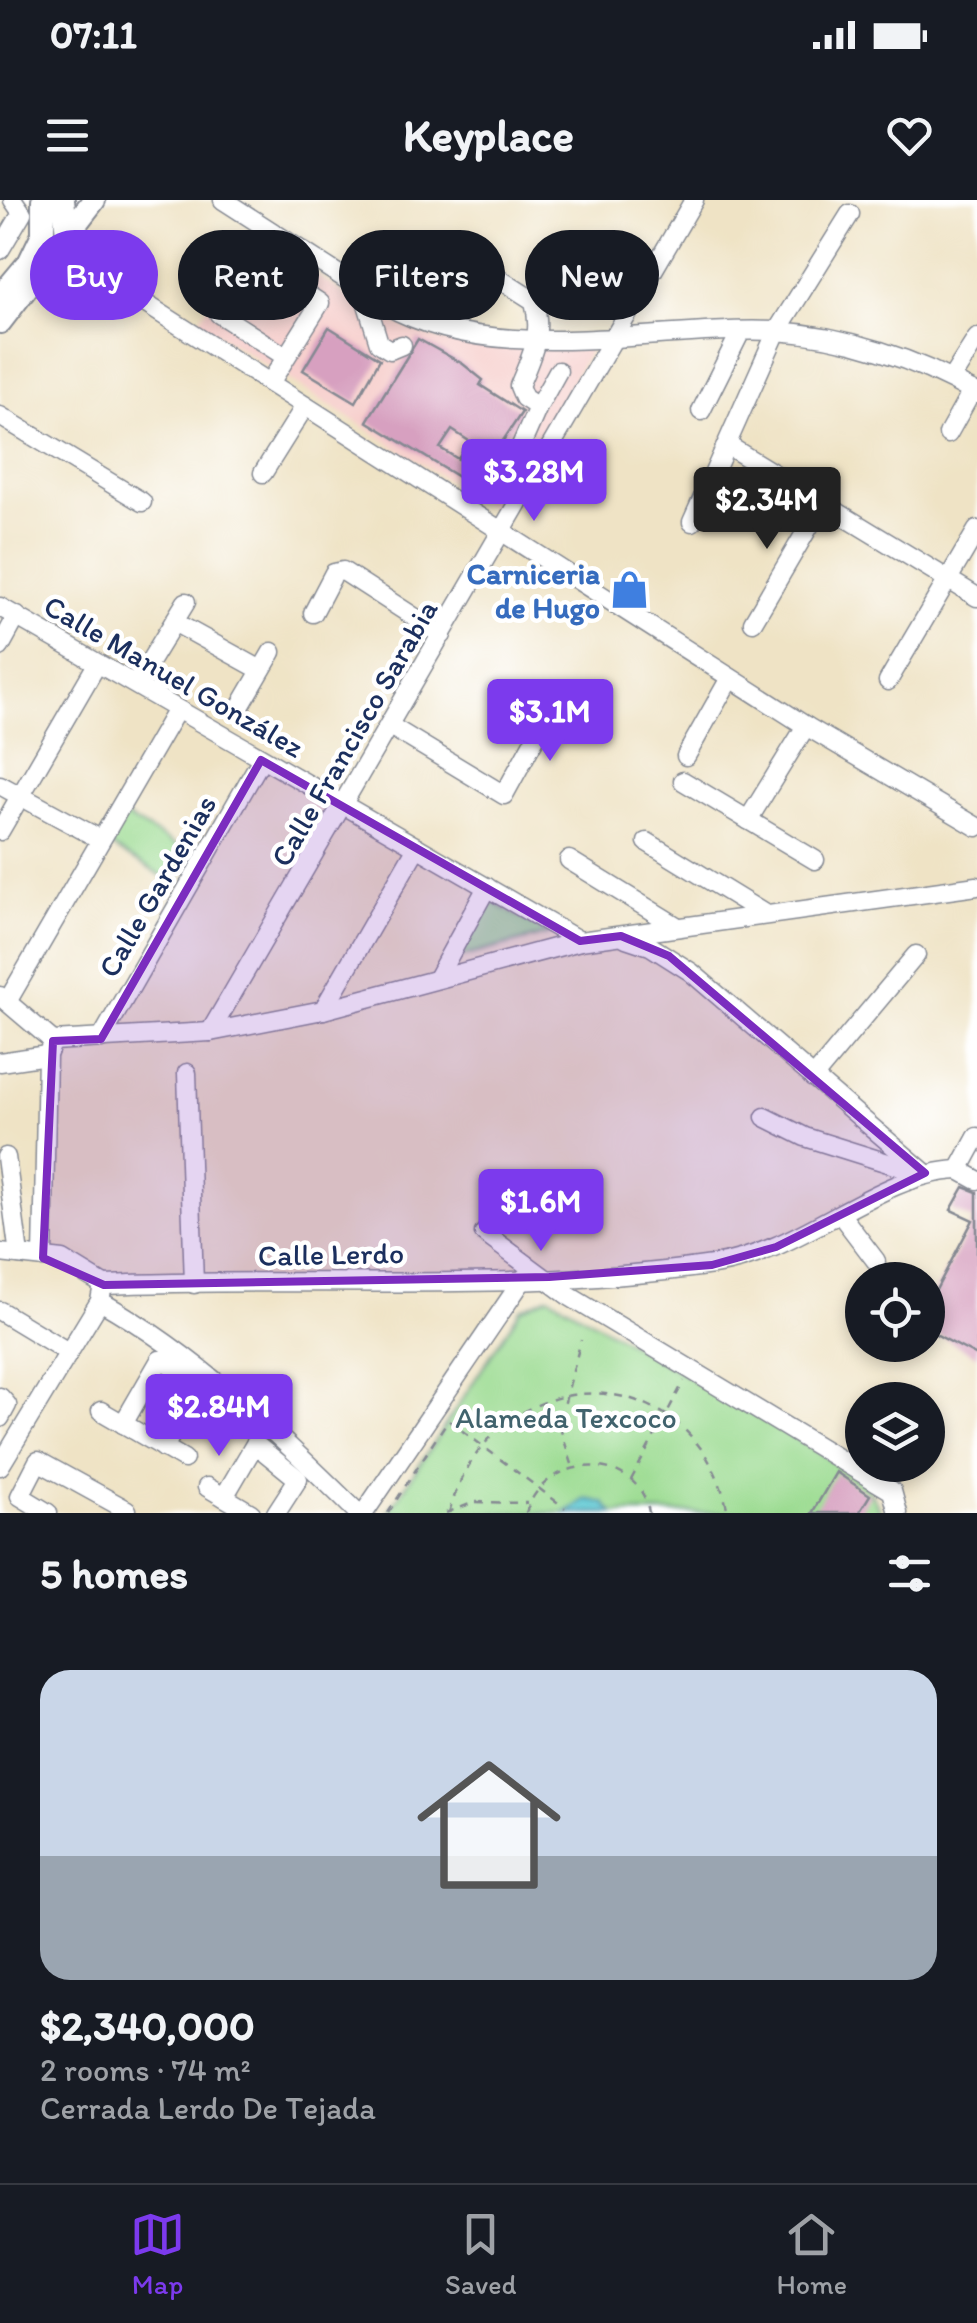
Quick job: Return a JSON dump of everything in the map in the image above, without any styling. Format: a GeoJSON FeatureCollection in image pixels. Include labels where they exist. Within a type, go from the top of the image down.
{"type":"FeatureCollection","features":[{"type":"Feature","properties":{"kind":"main road"},"geometry":{"type":"LineString","coordinates":[[43,230],[44,200]]}},
{"type":"Feature","properties":{"kind":"main road"},"geometry":{"type":"LineString","coordinates":[[62,200],[64,230]]}},
{"type":"Feature","properties":{"kind":"main road"},"geometry":{"type":"LineString","coordinates":[[68,230],[87,202]]}},
{"type":"Feature","properties":{"kind":"main road"},"geometry":{"type":"LineString","coordinates":[[1,294],[30,261]]}},
{"type":"Feature","properties":{"kind":"main road"},"geometry":{"type":"LineString","coordinates":[[0,322],[30,282]]}},
{"type":"Feature","properties":{"kind":"street"},"geometry":{"type":"LineString","coordinates":[[0,250],[22,213],[13,200]]}},
{"type":"Feature","properties":{"kind":"street"},"geometry":{"type":"LineString","coordinates":[[223,200],[339,276]]}},
{"type":"Feature","properties":{"kind":"street","name":"Calle Francisco Sarabia"},"geometry":{"type":"LineString","coordinates":[[210,1032],[346,805],[694,200]]}},
{"type":"Feature","properties":{"kind":"street"},"geometry":{"type":"LineString","coordinates":[[692,522],[776,332],[850,214]]}},
{"type":"Feature","properties":{"kind":"street"},"geometry":{"type":"LineString","coordinates":[[270,383],[320,303],[252,260],[218,314],[286,357]]}},
{"type":"Feature","properties":{"kind":"street"},"geometry":{"type":"LineString","coordinates":[[505,282],[534,301],[540,338],[519,386],[524,398],[538,407]]}},
{"type":"Feature","properties":{"kind":"street"},"geometry":{"type":"LineString","coordinates":[[158,312],[806,726],[977,827]]}},
{"type":"Feature","properties":{"kind":"street"},"geometry":{"type":"LineString","coordinates":[[371,320],[379,343],[390,350],[402,345]]}},
{"type":"Feature","properties":{"kind":"street"},"geometry":{"type":"LineString","coordinates":[[412,320],[456,334],[540,338],[776,332],[890,354],[974,392],[948,434]]}},
{"type":"Feature","properties":{"kind":"street"},"geometry":{"type":"LineString","coordinates":[[702,411],[740,332]]}},
{"type":"Feature","properties":{"kind":"street"},"geometry":{"type":"LineString","coordinates":[[952,379],[977,338]]}},
{"type":"Feature","properties":{"kind":"street"},"geometry":{"type":"LineString","coordinates":[[520,448],[558,371]]}},
{"type":"Feature","properties":{"kind":"street"},"geometry":{"type":"LineString","coordinates":[[263,473],[305,406]]}},
{"type":"Feature","properties":{"kind":"street"},"geometry":{"type":"LineString","coordinates":[[0,416],[142,502]]}},
{"type":"Feature","properties":{"kind":"street"},"geometry":{"type":"LineString","coordinates":[[727,445],[821,506],[977,597]]}},
{"type":"Feature","properties":{"kind":"street"},"geometry":{"type":"LineString","coordinates":[[753,622],[821,506]]}},
{"type":"Feature","properties":{"kind":"street"},"geometry":{"type":"LineString","coordinates":[[888,681],[977,530]]}},
{"type":"Feature","properties":{"kind":"street"},"geometry":{"type":"LineString","coordinates":[[313,613],[334,574],[343,571],[442,635]]}},
{"type":"Feature","properties":{"kind":"street"},"geometry":{"type":"LineString","coordinates":[[136,684],[186,602]]}},
{"type":"Feature","properties":{"kind":"street"},"geometry":{"type":"LineString","coordinates":[[0,647],[8,612]]}},
{"type":"Feature","properties":{"kind":"street","name":"Calle Manuel González"},"geometry":{"type":"LineString","coordinates":[[8,612],[580,941]]}},
{"type":"Feature","properties":{"kind":"street"},"geometry":{"type":"LineString","coordinates":[[174,622],[260,670]]}},
{"type":"Feature","properties":{"kind":"street"},"geometry":{"type":"LineString","coordinates":[[237,712],[272,652]]}},
{"type":"Feature","properties":{"kind":"street"},"geometry":{"type":"LineString","coordinates":[[0,830],[97,664]]}},
{"type":"Feature","properties":{"kind":"street"},"geometry":{"type":"LineString","coordinates":[[686,756],[730,678]]}},
{"type":"Feature","properties":{"kind":"street"},"geometry":{"type":"LineString","coordinates":[[390,726],[504,795],[551,709]]}},
{"type":"Feature","properties":{"kind":"street"},"geometry":{"type":"LineString","coordinates":[[42,1258],[50,1048],[3,999],[176,711]]}},
{"type":"Feature","properties":{"kind":"street"},"geometry":{"type":"LineString","coordinates":[[748,820],[806,726]]}},
{"type":"Feature","properties":{"kind":"street","name":"Calle Gardenias"},"geometry":{"type":"LineString","coordinates":[[101,1039],[261,760]]}},
{"type":"Feature","properties":{"kind":"street"},"geometry":{"type":"LineString","coordinates":[[683,781],[816,860]]}},
{"type":"Feature","properties":{"kind":"street"},"geometry":{"type":"LineString","coordinates":[[0,785],[98,838]]}},
{"type":"Feature","properties":{"kind":"street"},"geometry":{"type":"LineString","coordinates":[[647,842],[763,913]]}},
{"type":"Feature","properties":{"kind":"street"},"geometry":{"type":"LineString","coordinates":[[323,1010],[416,846]]}},
{"type":"Feature","properties":{"kind":"street"},"geometry":{"type":"LineString","coordinates":[[569,860],[678,927]]}},
{"type":"Feature","properties":{"kind":"street"},"geometry":{"type":"LineString","coordinates":[[0,1062],[101,1039],[210,1032],[323,1010],[580,941],[977,886]]}},
{"type":"Feature","properties":{"kind":"street"},"geometry":{"type":"LineString","coordinates":[[437,978],[487,887]]}},
{"type":"Feature","properties":{"kind":"street"},"geometry":{"type":"LineString","coordinates":[[621,936],[650,946],[691,972],[918,1176]]}},
{"type":"Feature","properties":{"kind":"street"},"geometry":{"type":"LineString","coordinates":[[812,1078],[916,955]]}},
{"type":"Feature","properties":{"kind":"street"},"geometry":{"type":"LineString","coordinates":[[187,1073],[194,1284]]}},
{"type":"Feature","properties":{"kind":"street"},"geometry":{"type":"LineString","coordinates":[[765,1117],[806,1138],[904,1168],[918,1176]]}},
{"type":"Feature","properties":{"kind":"street"},"geometry":{"type":"LineString","coordinates":[[977,1138],[959,1170],[977,1180]]}},
{"type":"Feature","properties":{"kind":"street"},"geometry":{"type":"LineString","coordinates":[[6,1157],[20,1255]]}},
{"type":"Feature","properties":{"kind":"street","name":"Calle Lerdo"},"geometry":{"type":"LineString","coordinates":[[102,1293],[194,1284],[549,1278],[747,1259],[918,1176],[959,1170]]}},
{"type":"Feature","properties":{"kind":"street"},"geometry":{"type":"LineString","coordinates":[[841,1216],[876,1261]]}},
{"type":"Feature","properties":{"kind":"street"},"geometry":{"type":"LineString","coordinates":[[484,1233],[569,1296],[892,1491],[898,1513]]}},
{"type":"Feature","properties":{"kind":"street"},"geometry":{"type":"LineString","coordinates":[[0,1253],[63,1260],[153,1331],[186,1368],[291,1447],[361,1513],[524,1278]]}},
{"type":"Feature","properties":{"kind":"street"},"geometry":{"type":"LineString","coordinates":[[26,1479],[1,1465],[102,1293]]}},
{"type":"Feature","properties":{"kind":"street"},"geometry":{"type":"LineString","coordinates":[[0,1310],[68,1352]]}},
{"type":"Feature","properties":{"kind":"street"},"geometry":{"type":"LineString","coordinates":[[124,1424],[160,1360],[186,1368],[196,1392],[164,1448]]}},
{"type":"Feature","properties":{"kind":"street"},"geometry":{"type":"LineString","coordinates":[[2,1410],[24,1425]]}},
{"type":"Feature","properties":{"kind":"street"},"geometry":{"type":"LineString","coordinates":[[101,1411],[184,1459]]}},
{"type":"Feature","properties":{"kind":"street"},"geometry":{"type":"LineString","coordinates":[[224,1497],[256,1444],[298,1479],[276,1513]]}},
{"type":"Feature","properties":{"kind":"street"},"geometry":{"type":"LineString","coordinates":[[280,1464],[291,1447]]}},
{"type":"Feature","properties":{"kind":"street"},"geometry":{"type":"LineString","coordinates":[[48,1513],[20,1496],[34,1463],[42,1462],[129,1506]]}},
{"type":"Feature","properties":{"kind":"street"},"geometry":{"type":"LineString","coordinates":[[207,1487],[251,1513]]}},
{"type":"Feature","properties":{"kind":"path"},"geometry":{"type":"LineString","coordinates":[[573,1466],[558,1425],[581,1340]]}},
{"type":"Feature","properties":{"kind":"path"},"geometry":{"type":"LineString","coordinates":[[630,1481],[692,1367]]}},
{"type":"Feature","properties":{"kind":"path"},"geometry":{"type":"LineString","coordinates":[[448,1512],[480,1444],[528,1405],[565,1395],[603,1394],[646,1404],[699,1444],[715,1468],[728,1513]]}},
{"type":"Feature","properties":{"kind":"path"},"geometry":{"type":"LineString","coordinates":[[388,1513],[448,1420],[565,1508]]}},
{"type":"Feature","properties":{"kind":"path"},"geometry":{"type":"LineString","coordinates":[[526,1513],[537,1488],[550,1475],[573,1466],[605,1468],[630,1481],[647,1502],[649,1513]]}},
{"type":"Feature","properties":{"kind":"path"},"geometry":{"type":"LineString","coordinates":[[448,1512],[475,1502],[528,1504]]}},
{"type":"Feature","properties":{"kind":"highlighted area"},"geometry":{"type":"Polygon","coordinates":[[[261,760],[580,941],[621,936],[669,956],[925,1173],[776,1247],[712,1265],[549,1277],[104,1285],[43,1258],[53,1041],[101,1039],[261,760]]]}},
{"type":"Feature","properties":{"kind":"shaded area"},"geometry":{"type":"Polygon","coordinates":[[[319,277],[339,290],[339,320],[388,320],[440,340],[488,347],[590,349],[498,512],[198,322],[319,320],[319,277]]]}},
{"type":"Feature","properties":{"kind":"green space"},"geometry":{"type":"Polygon","coordinates":[[[121,814],[191,854],[175,883],[105,843],[121,814]]]}},
{"type":"Feature","properties":{"kind":"green space"},"geometry":{"type":"Polygon","coordinates":[[[486,898],[549,934],[454,959],[486,898]]]}},
{"type":"Feature","properties":{"kind":"green space","name":"Alameda Texcoco"},"geometry":{"type":"Polygon","coordinates":[[[549,1296],[845,1467],[845,1482],[865,1482],[882,1513],[388,1513],[521,1309],[549,1296]]]}},
{"type":"Feature","properties":{"kind":"water"},"geometry":{"type":"Polygon","coordinates":[[[586,1499],[604,1503],[613,1513],[565,1513],[586,1499]]]}},
{"type":"Feature","properties":{"kind":"building"},"geometry":{"type":"Polygon","coordinates":[[[329,327],[380,359],[356,402],[303,370],[329,327]]]}},
{"type":"Feature","properties":{"kind":"building"},"geometry":{"type":"Polygon","coordinates":[[[418,339],[463,364],[483,380],[480,385],[522,412],[473,486],[367,421],[418,339]],[[452,430],[440,448],[458,459],[469,441],[452,430]]]}},
{"type":"Feature","properties":{"kind":"building"},"geometry":{"type":"Polygon","coordinates":[[[964,1187],[977,1192],[977,1356],[945,1339],[945,1273],[973,1220],[951,1210],[964,1187]]]}},
{"type":"Feature","properties":{"kind":"building"},"geometry":{"type":"Polygon","coordinates":[[[836,1472],[845,1482],[870,1495],[859,1513],[812,1513],[836,1472]]]}},
{"type":"Feature","properties":{"kind":"place","name":"Carniceria de Hugo"},"geometry":{"type":"Point","coordinates":[630,590]}}]}
